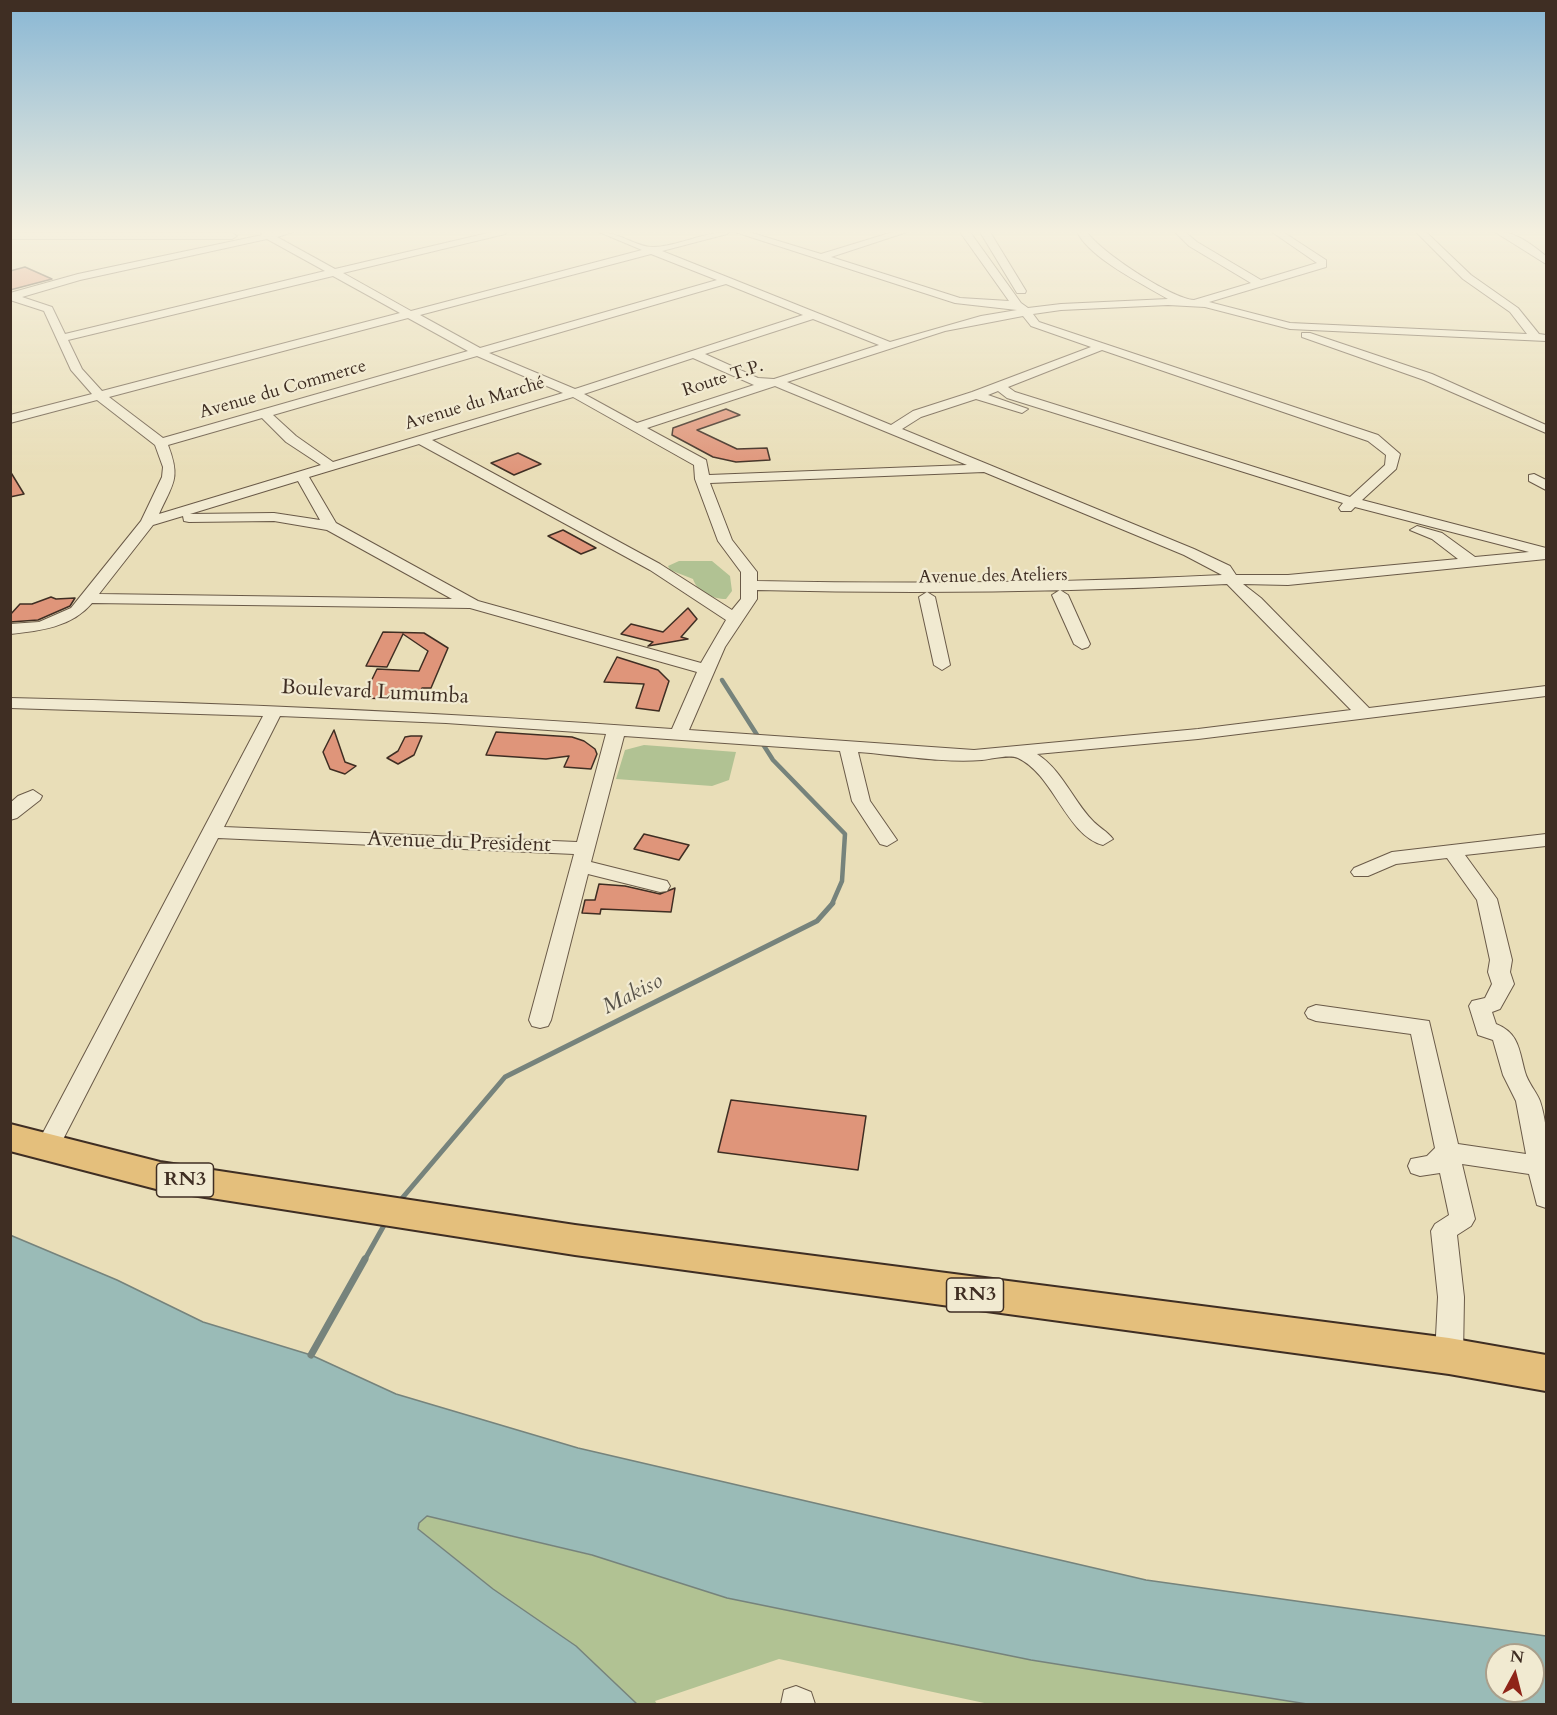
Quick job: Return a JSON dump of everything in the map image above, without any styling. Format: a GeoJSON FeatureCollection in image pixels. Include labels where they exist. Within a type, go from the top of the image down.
{"type":"FeatureCollection","features":[{"type":"Feature","properties":{"kind":"highway","name":"RN3"},"geometry":{"type":"LineString","coordinates":[[10,1137],[160,1176],[362,1208],[575,1240],[1449,1356],[1546,1373]]}},
{"type":"Feature","properties":{"kind":"street"},"geometry":{"type":"LineString","coordinates":[[10,629],[33,628],[58,621],[77,611],[148,522],[169,477],[170,467],[161,443],[100,396],[77,369],[49,312]]}},
{"type":"Feature","properties":{"kind":"street"},"geometry":{"type":"LineString","coordinates":[[61,338],[169,312]]}},
{"type":"Feature","properties":{"kind":"street"},"geometry":{"type":"LineString","coordinates":[[10,419],[411,312]]}},
{"type":"Feature","properties":{"kind":"street","name":"Avenue du Commerce"},"geometry":{"type":"LineString","coordinates":[[161,443],[618,312]]}},
{"type":"Feature","properties":{"kind":"street"},"geometry":{"type":"LineString","coordinates":[[801,312],[891,346]]}},
{"type":"Feature","properties":{"kind":"street","name":"Route T.P."},"geometry":{"type":"LineString","coordinates":[[636,427],[880,354],[891,346],[949,327],[1010,312]]}},
{"type":"Feature","properties":{"kind":"street"},"geometry":{"type":"LineString","coordinates":[[1025,312],[1035,324],[1098,348],[1374,438],[1393,454],[1391,466],[1350,505]]}},
{"type":"Feature","properties":{"kind":"street","name":"Route T.P."},"geometry":{"type":"LineString","coordinates":[[1229,312],[1290,326],[1541,337]]}},
{"type":"Feature","properties":{"kind":"street"},"geometry":{"type":"LineString","coordinates":[[1516,312],[1541,337]]}},
{"type":"Feature","properties":{"kind":"street"},"geometry":{"type":"LineString","coordinates":[[407,313],[480,352],[574,393],[701,463],[700,475],[725,541],[749,572],[749,592],[705,669],[678,734]]}},
{"type":"Feature","properties":{"kind":"street","name":"Avenue du Marché"},"geometry":{"type":"LineString","coordinates":[[148,522],[574,393],[811,316]]}},
{"type":"Feature","properties":{"kind":"street"},"geometry":{"type":"LineString","coordinates":[[1290,326],[1296,332],[1428,377],[1546,429]]}},
{"type":"Feature","properties":{"kind":"street"},"geometry":{"type":"LineString","coordinates":[[892,430],[918,414],[976,395],[1098,348]]}},
{"type":"Feature","properties":{"kind":"street"},"geometry":{"type":"LineString","coordinates":[[694,354],[944,459],[988,469],[1189,552],[1225,569],[1228,584]]}},
{"type":"Feature","properties":{"kind":"street"},"geometry":{"type":"LineString","coordinates":[[768,386],[892,430],[965,465],[1205,569],[1256,601],[1364,713]]}},
{"type":"Feature","properties":{"kind":"street","name":"Route T.P."},"geometry":{"type":"LineString","coordinates":[[651,434],[768,386]]}},
{"type":"Feature","properties":{"kind":"street"},"geometry":{"type":"LineString","coordinates":[[1000,386],[1011,395],[1350,505],[1437,536],[1473,563]]}},
{"type":"Feature","properties":{"kind":"street"},"geometry":{"type":"LineString","coordinates":[[976,395],[1350,505],[1546,554]]}},
{"type":"Feature","properties":{"kind":"street"},"geometry":{"type":"LineString","coordinates":[[264,413],[291,439],[331,466]]}},
{"type":"Feature","properties":{"kind":"street"},"geometry":{"type":"LineString","coordinates":[[1067,423],[1083,417]]}},
{"type":"Feature","properties":{"kind":"street"},"geometry":{"type":"LineString","coordinates":[[420,439],[655,567],[734,618]]}},
{"type":"Feature","properties":{"kind":"street"},"geometry":{"type":"LineString","coordinates":[[700,475],[780,465],[944,459]]}},
{"type":"Feature","properties":{"kind":"street"},"geometry":{"type":"LineString","coordinates":[[700,475],[965,465]]}},
{"type":"Feature","properties":{"kind":"street"},"geometry":{"type":"LineString","coordinates":[[301,475],[332,526]]}},
{"type":"Feature","properties":{"kind":"street"},"geometry":{"type":"LineString","coordinates":[[1534,478],[1546,486]]}},
{"type":"Feature","properties":{"kind":"street"},"geometry":{"type":"LineString","coordinates":[[148,522],[238,516],[274,517],[332,526],[472,604],[705,669]]}},
{"type":"Feature","properties":{"kind":"street"},"geometry":{"type":"LineString","coordinates":[[749,592],[1228,584],[1473,563],[1546,554]]}},
{"type":"Feature","properties":{"kind":"street"},"geometry":{"type":"LineString","coordinates":[[416,603],[436,584]]}},
{"type":"Feature","properties":{"kind":"street","name":"Avenue des Ateliers"},"geometry":{"type":"LineString","coordinates":[[749,592],[927,597],[1060,595],[1228,584]]}},
{"type":"Feature","properties":{"kind":"street"},"geometry":{"type":"LineString","coordinates":[[1060,595],[1082,644]]}},
{"type":"Feature","properties":{"kind":"street"},"geometry":{"type":"LineString","coordinates":[[927,597],[942,665]]}},
{"type":"Feature","properties":{"kind":"street"},"geometry":{"type":"LineString","coordinates":[[89,598],[472,604]]}},
{"type":"Feature","properties":{"kind":"street","name":"Boulevard Lumumba"},"geometry":{"type":"LineString","coordinates":[[10,703],[275,710],[447,718],[942,754],[1021,752],[1198,734],[1546,691]]}},
{"type":"Feature","properties":{"kind":"street"},"geometry":{"type":"LineString","coordinates":[[48,1146],[275,710]]}},
{"type":"Feature","properties":{"kind":"street"},"geometry":{"type":"LineString","coordinates":[[540,1020],[616,731]]}},
{"type":"Feature","properties":{"kind":"street"},"geometry":{"type":"LineString","coordinates":[[849,747],[861,801],[887,840]]}},
{"type":"Feature","properties":{"kind":"street"},"geometry":{"type":"LineString","coordinates":[[1021,752],[1043,766],[1085,824],[1103,839]]}},
{"type":"Feature","properties":{"kind":"street"},"geometry":{"type":"LineString","coordinates":[[10,814],[33,796]]}},
{"type":"Feature","properties":{"kind":"street","name":"Avenue du President"},"geometry":{"type":"LineString","coordinates":[[212,832],[582,856],[660,886]]}},
{"type":"Feature","properties":{"kind":"street"},"geometry":{"type":"LineString","coordinates":[[1361,872],[1392,858],[1546,840]]}},
{"type":"Feature","properties":{"kind":"street"},"geometry":{"type":"LineString","coordinates":[[1452,851],[1486,898],[1494,925],[1501,960],[1499,972],[1503,984],[1492,1004],[1480,1006],[1486,1029],[1501,1035],[1509,1051],[1514,1075],[1528,1101],[1543,1166],[1546,1198]]}},
{"type":"Feature","properties":{"kind":"street"},"geometry":{"type":"LineString","coordinates":[[1316,1013],[1420,1027],[1462,1219],[1444,1231],[1451,1297],[1449,1356]]}},
{"type":"Feature","properties":{"kind":"street"},"geometry":{"type":"LineString","coordinates":[[1446,1152],[1543,1166]]}},
{"type":"Feature","properties":{"kind":"street"},"geometry":{"type":"LineString","coordinates":[[1420,1166],[1433,1166],[1446,1152]]}},
{"type":"Feature","properties":{"kind":"green space"},"geometry":{"type":"Polygon","coordinates":[[[679,561],[712,561],[730,576],[732,591],[726,599],[706,594],[698,588],[693,579],[670,570],[668,566],[679,561]]]}},
{"type":"Feature","properties":{"kind":"green space"},"geometry":{"type":"Polygon","coordinates":[[[644,745],[736,752],[729,780],[712,786],[616,779],[625,750],[644,745]]]}},
{"type":"Feature","properties":{"kind":"green space"},"geometry":{"type":"Polygon","coordinates":[[[427,1516],[1031,1660],[1307,1704],[989,1704],[779,1659],[655,1701],[657,1704],[637,1704],[576,1646],[493,1589],[418,1529],[419,1523],[427,1516]]]}},
{"type":"Feature","properties":{"kind":"water"},"geometry":{"type":"Polygon","coordinates":[[[10,1235],[117,1280],[203,1322],[311,1355],[396,1394],[578,1448],[1146,1580],[1546,1636],[1546,1704],[1307,1704],[1031,1660],[727,1598],[592,1555],[427,1516],[419,1523],[418,1529],[493,1589],[576,1646],[637,1704],[11,1704],[10,1235]]]}},
{"type":"Feature","properties":{"kind":"building"},"geometry":{"type":"Polygon","coordinates":[[[726,409],[740,415],[697,430],[737,449],[767,448],[770,460],[736,462],[713,457],[672,435],[673,428],[726,409]]]}},
{"type":"Feature","properties":{"kind":"building"},"geometry":{"type":"Polygon","coordinates":[[[518,453],[541,464],[514,475],[491,463],[518,453]]]}},
{"type":"Feature","properties":{"kind":"building"},"geometry":{"type":"Polygon","coordinates":[[[10,471],[24,494],[10,497],[10,471]]]}},
{"type":"Feature","properties":{"kind":"building"},"geometry":{"type":"Polygon","coordinates":[[[563,530],[596,548],[581,554],[548,536],[563,530]]]}},
{"type":"Feature","properties":{"kind":"building"},"geometry":{"type":"Polygon","coordinates":[[[51,597],[75,598],[70,606],[38,620],[10,622],[10,615],[20,604],[32,604],[51,597]]]}},
{"type":"Feature","properties":{"kind":"building"},"geometry":{"type":"Polygon","coordinates":[[[688,608],[697,619],[681,637],[688,639],[648,646],[653,642],[621,634],[631,624],[663,632],[688,608]]]}},
{"type":"Feature","properties":{"kind":"building"},"geometry":{"type":"Polygon","coordinates":[[[383,632],[424,633],[448,648],[431,688],[422,688],[417,700],[363,698],[377,669],[419,671],[428,651],[403,634],[387,667],[366,666],[383,632]]]}},
{"type":"Feature","properties":{"kind":"building"},"geometry":{"type":"Polygon","coordinates":[[[617,657],[658,670],[669,681],[659,711],[636,708],[644,684],[604,682],[617,657]]]}},
{"type":"Feature","properties":{"kind":"building"},"geometry":{"type":"Polygon","coordinates":[[[334,730],[345,762],[356,766],[345,774],[330,769],[323,752],[334,730]]]}},
{"type":"Feature","properties":{"kind":"building"},"geometry":{"type":"Polygon","coordinates":[[[496,732],[572,737],[584,741],[595,749],[597,754],[591,769],[564,767],[569,756],[546,759],[486,755],[496,732]]]}},
{"type":"Feature","properties":{"kind":"building"},"geometry":{"type":"Polygon","coordinates":[[[422,736],[414,755],[398,764],[387,758],[398,751],[405,737],[422,736]]]}},
{"type":"Feature","properties":{"kind":"building"},"geometry":{"type":"Polygon","coordinates":[[[644,834],[689,845],[679,860],[634,849],[644,834]]]}},
{"type":"Feature","properties":{"kind":"building"},"geometry":{"type":"Polygon","coordinates":[[[599,884],[625,886],[660,894],[675,888],[671,912],[601,909],[600,914],[582,913],[585,900],[595,900],[599,884]]]}},
{"type":"Feature","properties":{"kind":"building"},"geometry":{"type":"Polygon","coordinates":[[[731,1100],[866,1116],[858,1170],[718,1152],[731,1100]]]}},
{"type":"Feature","properties":{"kind":"waterway","name":"Makiso"},"geometry":{"type":"LineString","coordinates":[[722,680],[773,760],[845,834],[842,881],[832,904]]}},
{"type":"Feature","properties":{"kind":"waterway","name":"Makiso"},"geometry":{"type":"LineString","coordinates":[[398,1203],[505,1077],[817,921],[833,903]]}},
{"type":"Feature","properties":{"kind":"waterway","name":"Makiso"},"geometry":{"type":"LineString","coordinates":[[364,1261],[387,1220]]}},
{"type":"Feature","properties":{"kind":"waterway","name":"Makiso"},"geometry":{"type":"LineString","coordinates":[[311,1355],[365,1259]]}}]}
